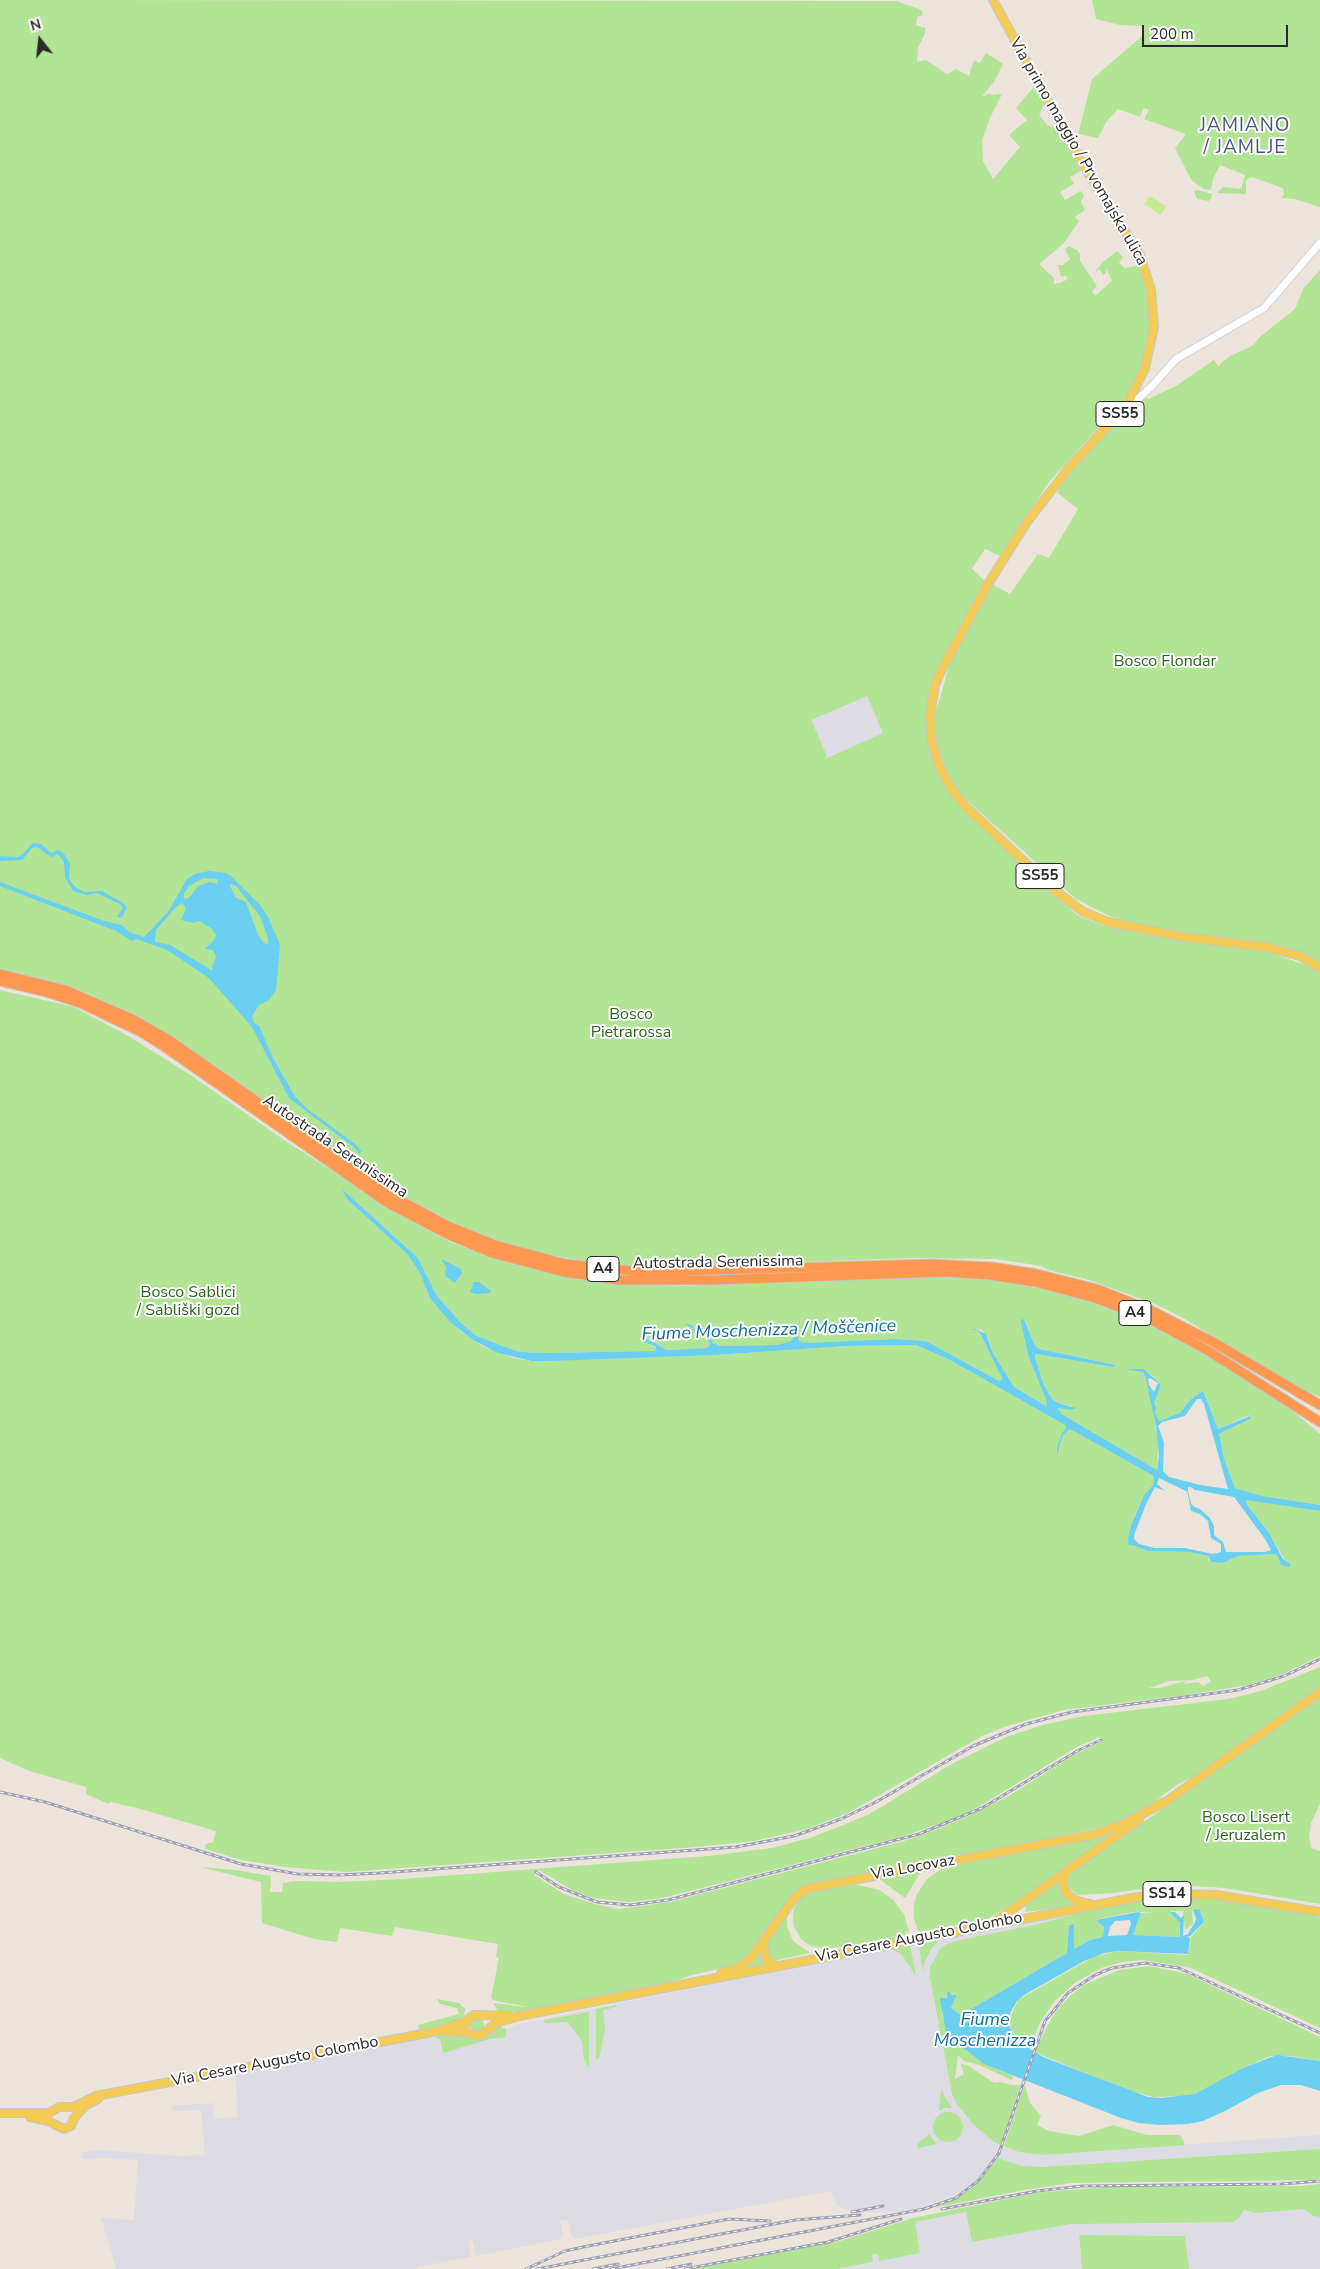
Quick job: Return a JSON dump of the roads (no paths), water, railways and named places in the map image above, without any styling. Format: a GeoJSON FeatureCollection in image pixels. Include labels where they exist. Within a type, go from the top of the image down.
{"type":"FeatureCollection","features":[{"type":"Feature","properties":{"kind":"highway","name":"Autostrada Serenissima"},"geometry":{"type":"LineString","coordinates":[[0,974],[65,990],[132,1019],[169,1040],[392,1196],[448,1226],[495,1245],[566,1264],[642,1272],[931,1264],[1015,1270],[1098,1289],[1150,1310],[1213,1342],[1261,1372]]}},
{"type":"Feature","properties":{"kind":"highway","name":"Autostrada Serenissima"},"geometry":{"type":"LineString","coordinates":[[0,982],[38,990],[80,1004],[141,1032],[388,1203],[445,1233],[492,1253],[564,1272],[618,1280],[703,1280],[946,1272],[990,1275],[1035,1282],[1095,1298],[1146,1317],[1207,1350],[1320,1423]]}},
{"type":"Feature","properties":{"kind":"highway","name":"A4"},"geometry":{"type":"LineString","coordinates":[[1261,1372],[1320,1405]]}},
{"type":"Feature","properties":{"kind":"highway"},"geometry":{"type":"LineString","coordinates":[[1261,1372],[1320,1412]]}},
{"type":"Feature","properties":{"kind":"main road","name":"Via primo maggio / Prvomajska ulica"},"geometry":{"type":"LineString","coordinates":[[993,0],[1082,163],[1140,255],[1147,274],[1153,302],[1154,320],[1151,348],[1146,368],[1127,405],[1079,456],[1047,495],[1018,536],[988,584],[943,667],[930,707],[932,741],[944,776],[957,798],[1057,892],[1082,911],[1108,922],[1183,937],[1266,947],[1300,956],[1320,968]]}},
{"type":"Feature","properties":{"kind":"main road"},"geometry":{"type":"LineString","coordinates":[[1127,405],[1138,399],[1154,385],[1176,359],[1260,311],[1320,244]]}},
{"type":"Feature","properties":{"kind":"main road","name":"Via Locovaz"},"geometry":{"type":"LineString","coordinates":[[991,1924],[1066,1873],[1320,1692]]}},
{"type":"Feature","properties":{"kind":"main road","name":"Via Locovaz"},"geometry":{"type":"LineString","coordinates":[[694,1982],[740,1967],[751,1958],[788,1905],[803,1891],[827,1884],[1096,1834],[1126,1823],[1164,1802]]}},
{"type":"Feature","properties":{"kind":"main road"},"geometry":{"type":"LineString","coordinates":[[1066,1873],[1063,1885],[1067,1894],[1077,1901],[1094,1905]]}},
{"type":"Feature","properties":{"kind":"main road","name":"Via Cesare Augusto Colombo"},"geometry":{"type":"LineString","coordinates":[[438,2031],[469,2033],[480,2036],[496,2023],[519,2016],[907,1940],[1154,1895],[1200,1894],[1241,1898],[1320,1912]]}},
{"type":"Feature","properties":{"kind":"main road"},"geometry":{"type":"LineString","coordinates":[[762,1944],[766,1959],[776,1966]]}},
{"type":"Feature","properties":{"kind":"main road","name":"Via Cesare Augusto Colombo"},"geometry":{"type":"LineString","coordinates":[[0,2113],[41,2114],[65,2107],[73,2107],[96,2096],[438,2031],[467,2021],[474,2015],[519,2016]]}},
{"type":"Feature","properties":{"kind":"main road"},"geometry":{"type":"LineString","coordinates":[[482,2016],[487,2022],[486,2031]]}},
{"type":"Feature","properties":{"kind":"main road"},"geometry":{"type":"LineString","coordinates":[[467,2021],[466,2028],[469,2033]]}},
{"type":"Feature","properties":{"kind":"main road","name":"Via Cesare Augusto Colombo"},"geometry":{"type":"LineString","coordinates":[[74,2118],[90,2103],[112,2094]]}},
{"type":"Feature","properties":{"kind":"main road"},"geometry":{"type":"LineString","coordinates":[[0,2118],[26,2116],[60,2128],[67,2128],[74,2118],[72,2111],[65,2107]]}},
{"type":"Feature","properties":{"kind":"main road"},"geometry":{"type":"LineString","coordinates":[[54,2110],[52,2119],[54,2125]]}},
{"type":"Feature","properties":{"kind":"water"},"geometry":{"type":"Polygon","coordinates":[[[33,843],[41,844],[51,853],[58,850],[64,854],[70,864],[69,879],[75,887],[85,892],[102,891],[123,903],[127,907],[122,917],[117,917],[123,908],[120,904],[97,893],[87,895],[73,891],[65,877],[64,862],[58,854],[51,857],[37,847],[32,848],[22,860],[0,861],[0,856],[18,857],[22,855],[33,843]]]}},
{"type":"Feature","properties":{"kind":"water"},"geometry":{"type":"Polygon","coordinates":[[[209,871],[226,873],[260,905],[268,917],[280,945],[276,990],[269,1000],[259,1005],[252,1016],[254,1023],[259,1026],[273,1058],[294,1095],[306,1108],[355,1144],[361,1151],[360,1155],[355,1148],[289,1098],[252,1027],[209,978],[167,950],[136,939],[132,941],[116,931],[0,886],[0,882],[104,921],[122,925],[129,932],[144,937],[168,912],[187,879],[195,874],[209,871]],[[203,878],[189,886],[184,893],[184,899],[189,898],[198,886],[209,882],[217,884],[218,881],[217,879],[203,878]],[[231,884],[230,886],[236,898],[246,902],[258,935],[268,945],[268,938],[260,916],[236,886],[231,884]],[[182,903],[175,908],[156,930],[155,942],[170,945],[213,971],[212,967],[216,957],[213,950],[205,949],[215,939],[216,935],[212,929],[200,921],[194,923],[181,920],[186,908],[182,903]]]}},
{"type":"Feature","properties":{"kind":"water"},"geometry":{"type":"Polygon","coordinates":[[[342,1189],[418,1258],[437,1296],[461,1323],[475,1335],[520,1352],[655,1351],[656,1347],[645,1342],[644,1337],[667,1350],[707,1348],[710,1345],[705,1333],[696,1334],[692,1328],[684,1324],[692,1325],[696,1331],[705,1331],[713,1343],[720,1346],[777,1345],[791,1341],[797,1333],[799,1341],[806,1343],[894,1339],[926,1341],[999,1381],[1002,1379],[1001,1376],[980,1333],[977,1330],[969,1330],[976,1329],[986,1334],[993,1353],[1014,1387],[1046,1406],[1047,1402],[1029,1358],[1021,1320],[1024,1319],[1035,1346],[1039,1349],[1116,1365],[1113,1367],[1036,1354],[1035,1357],[1043,1383],[1052,1399],[1058,1403],[1076,1408],[1072,1410],[1057,1408],[1063,1415],[1157,1470],[1159,1456],[1156,1426],[1146,1380],[1143,1372],[1126,1369],[1144,1369],[1161,1385],[1154,1403],[1155,1413],[1159,1421],[1180,1413],[1191,1399],[1203,1391],[1218,1429],[1250,1416],[1250,1419],[1219,1434],[1225,1462],[1235,1488],[1262,1496],[1320,1505],[1320,1511],[1246,1500],[1247,1505],[1269,1533],[1283,1559],[1291,1565],[1289,1567],[1281,1565],[1277,1555],[1274,1554],[1238,1556],[1223,1563],[1211,1562],[1208,1556],[1189,1552],[1148,1551],[1132,1545],[1129,1546],[1128,1538],[1132,1523],[1144,1495],[1153,1485],[1154,1478],[1152,1475],[1070,1429],[1063,1435],[1057,1455],[1057,1448],[1062,1433],[1066,1428],[1065,1425],[950,1360],[916,1345],[846,1346],[716,1355],[550,1361],[532,1361],[498,1353],[473,1340],[450,1322],[430,1298],[420,1273],[408,1255],[347,1199],[342,1189]],[[1150,1378],[1148,1379],[1149,1385],[1154,1392],[1158,1383],[1150,1378]],[[1197,1399],[1185,1416],[1162,1422],[1158,1426],[1164,1443],[1163,1471],[1169,1477],[1200,1485],[1228,1489],[1201,1399],[1197,1399]],[[1159,1478],[1157,1484],[1165,1491],[1155,1487],[1147,1502],[1134,1535],[1134,1539],[1139,1544],[1155,1548],[1185,1548],[1213,1554],[1221,1552],[1221,1544],[1211,1538],[1208,1521],[1200,1514],[1191,1511],[1189,1500],[1193,1506],[1210,1518],[1214,1526],[1214,1535],[1223,1542],[1226,1552],[1265,1552],[1271,1550],[1234,1497],[1195,1490],[1191,1487],[1188,1487],[1188,1492],[1159,1478]]]}},
{"type":"Feature","properties":{"kind":"water"},"geometry":{"type":"Polygon","coordinates":[[[441,1259],[461,1269],[462,1273],[455,1283],[445,1276],[446,1267],[441,1259]]]}},
{"type":"Feature","properties":{"kind":"water"},"geometry":{"type":"Polygon","coordinates":[[[474,1282],[479,1282],[491,1291],[490,1293],[476,1294],[470,1292],[474,1282]]]}},
{"type":"Feature","properties":{"kind":"water","name":"Fiume Moschenizza"},"geometry":{"type":"Polygon","coordinates":[[[1199,1909],[1204,1922],[1190,1936],[1186,1937],[1190,1938],[1188,1954],[1119,1951],[1104,1953],[1084,1961],[1024,1995],[1017,2001],[1010,2013],[1010,2027],[1017,2041],[1043,2057],[1148,2097],[1161,2098],[1195,2094],[1243,2068],[1277,2055],[1320,2061],[1320,2091],[1301,2085],[1281,2085],[1258,2093],[1203,2121],[1188,2124],[1160,2125],[1139,2123],[1121,2118],[984,2064],[957,2045],[946,2033],[940,1998],[947,1998],[947,1992],[950,1992],[951,1995],[956,1995],[951,2008],[961,2015],[1067,1953],[1069,1925],[1074,1924],[1074,1949],[1090,1940],[1103,1937],[1104,1927],[1096,1920],[1138,1912],[1141,1913],[1133,1935],[1180,1937],[1180,1923],[1170,1912],[1175,1912],[1181,1918],[1184,1915],[1183,1936],[1188,1934],[1196,1919],[1193,1910],[1199,1909]],[[1130,1920],[1115,1921],[1110,1927],[1108,1936],[1127,1935],[1131,1924],[1130,1920]]]}},
{"type":"Feature","properties":{"kind":"waterway"},"geometry":{"type":"LineString","coordinates":[[1187,1490],[1190,1501]]}},
{"type":"Feature","properties":{"kind":"railway"},"geometry":{"type":"LineString","coordinates":[[0,1792],[45,1802],[241,1864],[298,1874],[380,1873],[736,1847],[794,1836],[841,1819],[876,1802],[973,1746],[1026,1724],[1072,1712],[1238,1690],[1284,1676],[1320,1659]]}},
{"type":"Feature","properties":{"kind":"railway"},"geometry":{"type":"LineString","coordinates":[[536,1872],[559,1887],[597,1902],[630,1905],[668,1900],[919,1834],[982,1808],[1079,1750],[1101,1740]]}},
{"type":"Feature","properties":{"kind":"railway"},"geometry":{"type":"LineString","coordinates":[[611,2269],[924,2209],[956,2198],[979,2180],[999,2153],[1045,2021],[1068,1993],[1095,1975],[1112,1968],[1145,1963],[1179,1968],[1320,2033]]}},
{"type":"Feature","properties":{"kind":"railway"},"geometry":{"type":"LineString","coordinates":[[942,2209],[1037,2191],[1082,2186],[1281,2184],[1320,2181]]}},
{"type":"Feature","properties":{"kind":"railway"},"geometry":{"type":"LineString","coordinates":[[852,2212],[883,2206]]}},
{"type":"Feature","properties":{"kind":"railway"},"geometry":{"type":"LineString","coordinates":[[537,2269],[795,2220],[860,2215]]}},
{"type":"Feature","properties":{"kind":"railway"},"geometry":{"type":"LineString","coordinates":[[526,2269],[565,2251],[588,2246],[729,2219],[770,2221]]}},
{"type":"Feature","properties":{"kind":"railway"},"geometry":{"type":"LineString","coordinates":[[685,2269],[828,2242],[901,2219]]}},
{"type":"Feature","properties":{"kind":"railway"},"geometry":{"type":"LineString","coordinates":[[593,2269],[618,2264]]}},
{"type":"Feature","properties":{"kind":"railway"},"geometry":{"type":"LineString","coordinates":[[667,2269],[691,2264]]}},
{"type":"Feature","properties":{"kind":"district","name":"JAMIANO / JAMLJE"},"geometry":{"type":"Point","coordinates":[1245,137]}},
{"type":"Feature","properties":{"kind":"park label","name":"Bosco Flondar"},"geometry":{"type":"Point","coordinates":[1165,662]}},
{"type":"Feature","properties":{"kind":"park label","name":"Bosco Pietrarossa"},"geometry":{"type":"Point","coordinates":[631,1024]}},
{"type":"Feature","properties":{"kind":"park label","name":"Bosco Sablici / Sabliški gozd"},"geometry":{"type":"Point","coordinates":[188,1302]}},
{"type":"Feature","properties":{"kind":"park label","name":"Bosco Lisert / Jeruzalem"},"geometry":{"type":"Point","coordinates":[1246,1827]}},
{"type":"Feature","properties":{"kind":"water label","name":"Fiume Moschenizza / Moščenice"},"geometry":{"type":"Point","coordinates":[769,1331]}}]}
